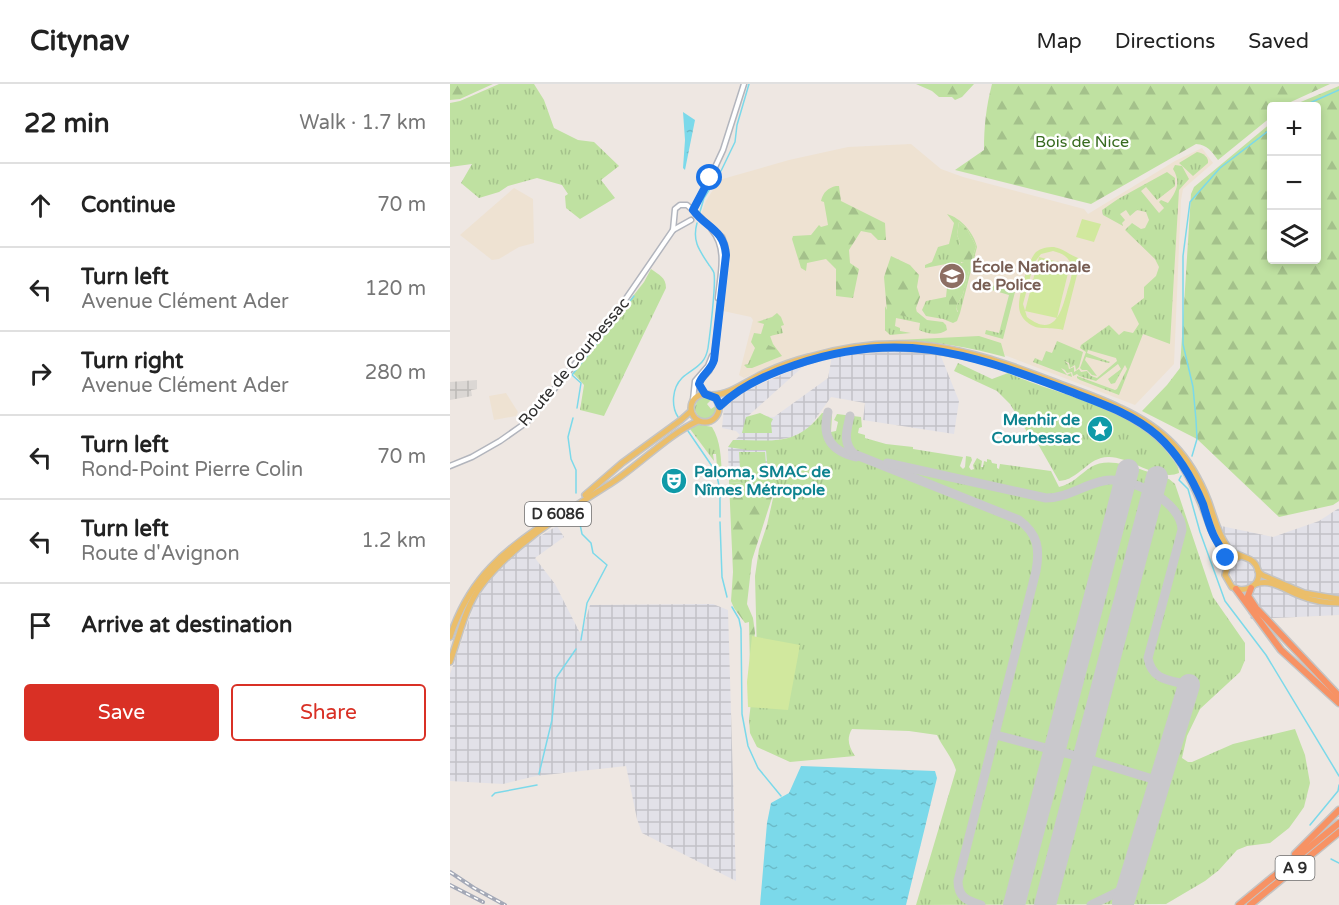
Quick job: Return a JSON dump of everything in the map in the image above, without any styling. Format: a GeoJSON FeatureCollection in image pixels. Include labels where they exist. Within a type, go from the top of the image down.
{"type":"FeatureCollection","features":[{"type":"Feature","properties":{"kind":"highway"},"geometry":{"type":"LineString","coordinates":[[1252,586],[1248,596],[1256,608],[1339,704]]}},
{"type":"Feature","properties":{"kind":"highway"},"geometry":{"type":"LineString","coordinates":[[1236,589],[1281,650],[1339,697]]}},
{"type":"Feature","properties":{"kind":"highway"},"geometry":{"type":"LineString","coordinates":[[1284,868],[1291,858],[1339,810]]}},
{"type":"Feature","properties":{"kind":"highway","name":"A 9"},"geometry":{"type":"LineString","coordinates":[[1239,905],[1339,822]]}},
{"type":"Feature","properties":{"kind":"highway","name":"A 9"},"geometry":{"type":"LineString","coordinates":[[1250,905],[1339,832]]}},
{"type":"Feature","properties":{"kind":"main road"},"geometry":{"type":"LineString","coordinates":[[1227,565],[1224,553],[1214,537],[1192,482],[1177,458],[1157,435],[1115,409],[985,360],[918,348],[851,350],[809,360],[784,369],[735,393],[720,406],[719,414],[713,421],[704,423],[698,421],[691,411],[693,400],[705,394],[712,396],[721,394],[762,374],[806,357],[859,345],[890,343],[924,345],[954,348],[990,358],[1113,405],[1136,415],[1164,433],[1180,450],[1199,480],[1224,541],[1234,554],[1254,562],[1258,578],[1252,586]]}},
{"type":"Feature","properties":{"kind":"main road"},"geometry":{"type":"LineString","coordinates":[[712,396],[720,406]]}},
{"type":"Feature","properties":{"kind":"main road","name":"D 6086"},"geometry":{"type":"LineString","coordinates":[[450,637],[465,600],[479,579],[503,554],[598,485],[622,463],[691,411]]}},
{"type":"Feature","properties":{"kind":"main road","name":"D 6086"},"geometry":{"type":"LineString","coordinates":[[450,662],[471,603],[498,567],[527,542],[588,497],[613,482],[698,421]]}},
{"type":"Feature","properties":{"kind":"main road"},"geometry":{"type":"LineString","coordinates":[[1241,556],[1233,559],[1225,570],[1226,579],[1236,589],[1245,590],[1262,582],[1270,583],[1305,598],[1339,601]]}},
{"type":"Feature","properties":{"kind":"main road"},"geometry":{"type":"LineString","coordinates":[[1258,571],[1264,576],[1304,593],[1339,601]]}},
{"type":"Feature","properties":{"kind":"street"},"geometry":{"type":"LineString","coordinates":[[691,220],[692,209],[723,150],[744,84]]}},
{"type":"Feature","properties":{"kind":"street"},"geometry":{"type":"LineString","coordinates":[[693,400],[695,381],[712,359],[722,255],[720,243],[712,230],[700,221],[691,220],[684,224],[676,219],[674,212],[677,207],[685,204],[716,231],[725,245],[714,360],[710,371],[699,382],[700,389],[705,394]]}},
{"type":"Feature","properties":{"kind":"street","name":"Route de Courbessac"},"geometry":{"type":"LineString","coordinates":[[450,466],[500,441],[527,422],[619,310],[673,231],[676,219]]}},
{"type":"Feature","properties":{"kind":"street","name":"Route de Courbessac"},"geometry":{"type":"LineString","coordinates":[[673,231],[684,224]]}},
{"type":"Feature","properties":{"kind":"shaded area","name":"École Nationale de Police"},"geometry":{"type":"Polygon","coordinates":[[[911,144],[941,169],[1084,209],[1088,214],[1175,161],[1202,148],[1213,163],[1183,189],[1181,200],[1174,364],[1135,405],[1007,356],[979,348],[918,340],[859,342],[783,361],[744,378],[739,375],[753,320],[751,317],[723,311],[730,263],[726,241],[719,228],[701,215],[706,201],[719,180],[789,160],[848,147],[911,144]]]}},
{"type":"Feature","properties":{"kind":"shaded area"},"geometry":{"type":"Polygon","coordinates":[[[514,188],[533,199],[534,243],[519,247],[499,259],[492,260],[460,235],[514,188]]]}},
{"type":"Feature","properties":{"kind":"shaded area"},"geometry":{"type":"Polygon","coordinates":[[[906,351],[940,354],[959,401],[954,434],[863,420],[865,403],[831,397],[809,428],[792,437],[777,440],[776,485],[729,482],[728,448],[740,435],[736,431],[722,428],[724,407],[736,395],[806,364],[748,416],[774,417],[828,378],[832,356],[906,351]]]}},
{"type":"Feature","properties":{"kind":"shaded area"},"geometry":{"type":"Polygon","coordinates":[[[477,380],[477,389],[471,390],[472,396],[450,400],[450,382],[477,380]]]}},
{"type":"Feature","properties":{"kind":"shaded area"},"geometry":{"type":"Polygon","coordinates":[[[506,393],[518,412],[516,416],[494,420],[489,396],[506,393]]]}},
{"type":"Feature","properties":{"kind":"shaded area"},"geometry":{"type":"Polygon","coordinates":[[[1339,508],[1339,615],[1251,619],[1207,523],[1273,537],[1319,521],[1339,508]]]}},
{"type":"Feature","properties":{"kind":"shaded area"},"geometry":{"type":"Polygon","coordinates":[[[557,526],[564,537],[535,558],[555,584],[581,635],[590,605],[713,604],[728,610],[736,881],[642,833],[626,766],[536,776],[503,784],[450,781],[450,674],[475,602],[495,572],[525,545],[557,526]]]}},
{"type":"Feature","properties":{"kind":"green space"},"geometry":{"type":"Polygon","coordinates":[[[450,84],[493,84],[460,99],[450,100],[450,84]]]}},
{"type":"Feature","properties":{"kind":"green space"},"geometry":{"type":"Polygon","coordinates":[[[499,84],[534,84],[544,100],[554,128],[578,140],[594,142],[619,166],[601,180],[615,198],[580,219],[566,208],[565,196],[568,194],[562,185],[537,178],[508,186],[499,192],[479,198],[461,183],[472,164],[450,167],[450,103],[499,84]]]}},
{"type":"Feature","properties":{"kind":"green space"},"geometry":{"type":"Polygon","coordinates":[[[916,84],[974,84],[962,97],[955,100],[952,97],[939,97],[916,84]]]}},
{"type":"Feature","properties":{"kind":"green space","name":"Bois de Nice"},"geometry":{"type":"Polygon","coordinates":[[[992,84],[1330,84],[1291,102],[1267,102],[1267,120],[1218,160],[1206,147],[1196,144],[1091,204],[955,170],[984,150],[988,101],[992,84]]]}},
{"type":"Feature","properties":{"kind":"green space"},"geometry":{"type":"Polygon","coordinates":[[[1339,86],[1339,501],[1333,505],[1279,517],[1197,439],[1142,411],[1180,368],[1191,194],[1194,187],[1267,126],[1267,264],[1321,264],[1321,102],[1301,102],[1339,86]]]}},
{"type":"Feature","properties":{"kind":"green space"},"geometry":{"type":"Polygon","coordinates":[[[1197,152],[1208,159],[1208,163],[1193,176],[1179,163],[1197,152]]]}},
{"type":"Feature","properties":{"kind":"green space"},"geometry":{"type":"Polygon","coordinates":[[[1175,165],[1182,166],[1189,179],[1179,190],[1170,344],[1143,334],[1119,395],[1080,380],[1077,376],[1115,390],[1127,369],[1125,365],[1115,383],[1111,384],[1108,379],[1121,369],[1118,364],[1096,381],[1077,374],[1073,376],[1072,372],[1067,373],[1061,368],[1067,375],[1071,373],[1072,377],[1033,362],[1035,358],[1042,361],[1046,351],[1052,353],[1057,341],[1083,352],[1076,370],[1075,365],[1070,368],[1069,363],[1064,361],[1068,364],[1069,369],[1074,367],[1074,372],[1079,369],[1081,372],[1087,371],[1091,376],[1097,378],[1117,361],[1116,358],[1088,350],[1087,353],[1110,362],[1086,357],[1085,360],[1097,376],[1092,375],[1087,370],[1080,368],[1086,352],[1080,348],[1081,345],[1109,325],[1119,335],[1124,331],[1133,333],[1139,324],[1131,308],[1144,298],[1144,287],[1156,276],[1159,267],[1155,259],[1125,230],[1132,223],[1141,229],[1145,228],[1149,220],[1146,212],[1137,210],[1130,216],[1126,210],[1120,214],[1125,220],[1122,223],[1123,226],[1103,215],[1102,210],[1167,172],[1175,178],[1175,186],[1157,200],[1146,187],[1141,191],[1159,213],[1164,208],[1159,202],[1161,200],[1168,203],[1176,190],[1177,178],[1173,169],[1175,165]]]}},
{"type":"Feature","properties":{"kind":"green space"},"geometry":{"type":"Polygon","coordinates":[[[839,186],[841,201],[885,223],[886,240],[878,240],[871,233],[861,231],[849,250],[850,263],[859,269],[853,298],[836,296],[836,269],[826,259],[807,263],[806,271],[801,268],[792,239],[793,236],[811,235],[819,225],[821,227],[828,225],[824,202],[821,201],[826,191],[839,186]]]}},
{"type":"Feature","properties":{"kind":"green space"},"geometry":{"type":"Polygon","coordinates":[[[947,214],[957,219],[966,227],[977,247],[960,313],[957,321],[953,323],[926,316],[922,310],[926,301],[946,297],[950,272],[947,272],[946,264],[925,268],[925,265],[932,262],[938,247],[949,244],[954,223],[947,214]],[[959,222],[957,235],[960,242],[961,263],[971,262],[976,246],[967,229],[959,222]],[[956,268],[949,307],[958,312],[956,307],[963,294],[969,271],[956,268]]]}},
{"type":"Feature","properties":{"kind":"green space"},"geometry":{"type":"Polygon","coordinates":[[[1082,219],[1101,224],[1094,242],[1076,237],[1082,219]]]}},
{"type":"Feature","properties":{"kind":"green space"},"geometry":{"type":"Polygon","coordinates":[[[959,222],[967,229],[976,246],[971,262],[967,264],[958,261],[959,222]]]}},
{"type":"Feature","properties":{"kind":"green space"},"geometry":{"type":"Polygon","coordinates":[[[1054,247],[1081,259],[1063,330],[1031,325],[1022,317],[1019,308],[1022,286],[1033,256],[1044,248],[1054,247]],[[1053,251],[1041,254],[1034,263],[1023,304],[1027,317],[1044,325],[1050,324],[1059,315],[1072,275],[1070,261],[1064,255],[1053,251]]]}},
{"type":"Feature","properties":{"kind":"green space"},"geometry":{"type":"Polygon","coordinates":[[[891,256],[910,265],[919,275],[917,287],[920,297],[916,308],[917,313],[912,318],[887,312],[884,277],[891,256]]]}},
{"type":"Feature","properties":{"kind":"green space"},"geometry":{"type":"Polygon","coordinates":[[[1039,257],[1070,265],[1057,318],[1025,311],[1039,257]]]}},
{"type":"Feature","properties":{"kind":"green space"},"geometry":{"type":"Polygon","coordinates":[[[959,265],[967,267],[969,271],[963,294],[956,307],[958,315],[952,320],[949,319],[949,299],[956,268],[959,265]]]}},
{"type":"Feature","properties":{"kind":"green space"},"geometry":{"type":"Polygon","coordinates":[[[651,269],[663,279],[666,288],[604,416],[580,410],[584,385],[573,373],[644,282],[651,269]]]}},
{"type":"Feature","properties":{"kind":"green space"},"geometry":{"type":"Polygon","coordinates":[[[982,282],[1015,292],[1003,339],[985,334],[986,330],[999,333],[1009,295],[985,288],[989,288],[982,282]]]}},
{"type":"Feature","properties":{"kind":"green space"},"geometry":{"type":"Polygon","coordinates":[[[885,306],[888,312],[917,313],[916,311],[927,320],[943,322],[947,330],[937,334],[926,333],[919,330],[920,323],[896,318],[895,326],[900,328],[900,331],[911,333],[890,335],[885,330],[885,306]]]}},
{"type":"Feature","properties":{"kind":"green space"},"geometry":{"type":"Polygon","coordinates":[[[777,313],[784,325],[781,326],[783,333],[770,336],[782,356],[747,368],[744,365],[748,364],[755,348],[751,342],[754,333],[761,334],[764,324],[757,322],[777,313]]]}},
{"type":"Feature","properties":{"kind":"green space"},"geometry":{"type":"Polygon","coordinates":[[[779,325],[779,330],[768,338],[768,345],[775,348],[777,354],[776,357],[769,358],[756,349],[757,337],[765,333],[766,327],[779,325]]]}},
{"type":"Feature","properties":{"kind":"green space"},"geometry":{"type":"Polygon","coordinates":[[[979,336],[1001,343],[1005,357],[951,345],[897,340],[979,336]]]}},
{"type":"Feature","properties":{"kind":"green space"},"geometry":{"type":"Polygon","coordinates":[[[958,363],[992,379],[1008,373],[1118,415],[1139,426],[1157,440],[1175,463],[1179,473],[1171,475],[1153,472],[1125,460],[1108,457],[1095,461],[1066,480],[1059,481],[1038,444],[1032,440],[1010,404],[997,391],[954,371],[958,363]]]}},
{"type":"Feature","properties":{"kind":"green space"},"geometry":{"type":"Polygon","coordinates":[[[705,396],[712,399],[707,404],[711,409],[717,405],[713,417],[707,420],[700,419],[694,409],[698,399],[705,396]]]}},
{"type":"Feature","properties":{"kind":"green space"},"geometry":{"type":"Polygon","coordinates":[[[760,413],[773,419],[772,433],[742,433],[746,417],[760,413]]]}},
{"type":"Feature","properties":{"kind":"green space"},"geometry":{"type":"Polygon","coordinates":[[[822,413],[832,416],[831,432],[836,431],[838,422],[834,420],[837,414],[861,417],[862,427],[859,428],[858,433],[865,435],[865,438],[886,444],[963,457],[960,466],[963,469],[966,456],[971,457],[969,467],[971,470],[974,469],[973,465],[977,458],[982,461],[981,467],[987,459],[997,464],[999,469],[1000,464],[1051,471],[1059,487],[1072,481],[1091,467],[1109,463],[1140,469],[1169,479],[1175,484],[1213,597],[1245,643],[1245,660],[1240,672],[1200,709],[1187,736],[1182,758],[1192,762],[1233,744],[1295,729],[1305,755],[1310,783],[1304,807],[1289,828],[1270,843],[1247,846],[1237,850],[1219,870],[1205,881],[1166,904],[916,905],[956,770],[937,735],[909,731],[852,729],[849,743],[855,756],[790,762],[757,747],[750,733],[749,719],[757,655],[755,576],[759,549],[776,485],[729,482],[729,469],[740,468],[739,452],[765,452],[767,478],[771,478],[771,475],[768,475],[766,450],[728,447],[733,440],[771,440],[793,436],[803,432],[822,413]]]}},
{"type":"Feature","properties":{"kind":"green space"},"geometry":{"type":"Polygon","coordinates":[[[696,424],[712,427],[715,432],[720,450],[722,476],[717,467],[716,454],[713,454],[714,461],[690,429],[696,424]]]}},
{"type":"Feature","properties":{"kind":"green space"},"geometry":{"type":"Polygon","coordinates":[[[729,482],[776,485],[752,560],[747,604],[753,618],[755,633],[750,668],[749,622],[745,623],[731,601],[733,572],[729,482]]]}},
{"type":"Feature","properties":{"kind":"green space"},"geometry":{"type":"Polygon","coordinates":[[[752,636],[800,645],[788,710],[748,707],[747,682],[752,636]]]}},
{"type":"Feature","properties":{"kind":"water"},"geometry":{"type":"Polygon","coordinates":[[[683,112],[695,120],[685,170],[683,168],[685,140],[683,112]]]}},
{"type":"Feature","properties":{"kind":"water"},"geometry":{"type":"Polygon","coordinates":[[[801,766],[935,771],[937,778],[906,905],[760,905],[767,823],[771,803],[789,793],[801,766]]]}},
{"type":"Feature","properties":{"kind":"waterway"},"geometry":{"type":"LineString","coordinates":[[721,171],[735,142],[737,125],[749,84]]}},
{"type":"Feature","properties":{"kind":"waterway"},"geometry":{"type":"LineString","coordinates":[[1312,102],[1339,90]]}},
{"type":"Feature","properties":{"kind":"waterway"},"geometry":{"type":"LineString","coordinates":[[1192,456],[1197,439],[1196,420],[1193,387],[1183,344],[1183,256],[1190,202],[1220,168],[1267,132]]}},
{"type":"Feature","properties":{"kind":"waterway"},"geometry":{"type":"LineString","coordinates":[[699,215],[704,198],[716,179]]}},
{"type":"Feature","properties":{"kind":"waterway"},"geometry":{"type":"LineString","coordinates":[[678,417],[674,408],[674,392],[682,378],[704,359],[708,348],[712,310],[714,273],[697,245],[695,235],[697,223]]}},
{"type":"Feature","properties":{"kind":"waterway"},"geometry":{"type":"LineString","coordinates":[[577,408],[581,383],[572,375],[634,296]]}},
{"type":"Feature","properties":{"kind":"waterway"},"geometry":{"type":"LineString","coordinates":[[573,418],[568,437],[571,459],[576,470],[576,493]]}},
{"type":"Feature","properties":{"kind":"waterway"},"geometry":{"type":"LineString","coordinates":[[688,431],[716,472],[720,490]]}},
{"type":"Feature","properties":{"kind":"waterway"},"geometry":{"type":"LineString","coordinates":[[1181,476],[1179,480],[1188,489],[1200,532],[1225,601],[1266,655],[1339,776]]}},
{"type":"Feature","properties":{"kind":"waterway"},"geometry":{"type":"LineString","coordinates":[[720,496],[720,517]]}},
{"type":"Feature","properties":{"kind":"waterway"},"geometry":{"type":"LineString","coordinates":[[579,519],[582,534],[591,543],[593,553],[607,565],[587,603],[581,640]]}},
{"type":"Feature","properties":{"kind":"waterway"},"geometry":{"type":"LineString","coordinates":[[720,522],[722,577],[727,597]]}},
{"type":"Feature","properties":{"kind":"waterway"},"geometry":{"type":"LineString","coordinates":[[732,607],[739,619],[741,629],[742,714],[748,746],[758,768],[781,796]]}},
{"type":"Feature","properties":{"kind":"waterway"},"geometry":{"type":"LineString","coordinates":[[539,774],[552,720],[556,678],[576,649]]}},
{"type":"Feature","properties":{"kind":"waterway"},"geometry":{"type":"LineString","coordinates":[[492,796],[495,793],[537,785]]}},
{"type":"Feature","properties":{"kind":"waterway"},"geometry":{"type":"LineString","coordinates":[[1310,825],[1338,791],[1339,785]]}},
{"type":"Feature","properties":{"kind":"waterway"},"geometry":{"type":"LineString","coordinates":[[1331,859],[1339,863]]}},
{"type":"Feature","properties":{"kind":"taxiway"},"geometry":{"type":"LineString","coordinates":[[828,412],[826,429],[830,442],[841,451],[856,457]]}},
{"type":"Feature","properties":{"kind":"taxiway"},"geometry":{"type":"LineString","coordinates":[[850,416],[847,440],[854,454],[1019,520],[1034,536],[1036,542],[1038,556],[1036,571],[958,881],[964,898],[981,905]]}},
{"type":"Feature","properties":{"kind":"taxiway"},"geometry":{"type":"LineString","coordinates":[[887,463],[1046,498],[1061,496],[1096,483],[1114,480],[1139,486],[1164,500],[1180,519],[1182,530],[1148,658],[1150,666],[1158,675],[1189,685]]}},
{"type":"Feature","properties":{"kind":"taxiway"},"geometry":{"type":"LineString","coordinates":[[996,735],[1159,781]]}},
{"type":"Feature","properties":{"kind":"taxiway"},"geometry":{"type":"LineString","coordinates":[[1091,905],[1128,887]]}},
{"type":"Feature","properties":{"kind":"runway"},"geometry":{"type":"LineString","coordinates":[[1014,905],[1128,470]]}},
{"type":"Feature","properties":{"kind":"runway"},"geometry":{"type":"LineString","coordinates":[[1045,905],[1157,477]]}},
{"type":"Feature","properties":{"kind":"runway"},"geometry":{"type":"LineString","coordinates":[[1123,903],[1189,685]]}},
{"type":"Feature","properties":{"kind":"railway"},"geometry":{"type":"LineString","coordinates":[[450,872],[505,905]]}},
{"type":"Feature","properties":{"kind":"railway"},"geometry":{"type":"LineString","coordinates":[[450,885],[483,902]]}},
{"type":"Feature","properties":{"kind":"place","name":"École Nationale de Police"},"geometry":{"type":"Point","coordinates":[952,276]}},
{"type":"Feature","properties":{"kind":"place","name":"Menhir de Courbessac"},"geometry":{"type":"Point","coordinates":[1100,429]}},
{"type":"Feature","properties":{"kind":"place","name":"Paloma, SMAC de Nîmes Métropole"},"geometry":{"type":"Point","coordinates":[674,481]}},
{"type":"Feature","properties":{"kind":"route"},"geometry":{"type":"LineString","coordinates":[[710,178],[693,210],[722,237],[726,255],[714,360],[710,371],[700,379],[699,384],[700,389],[705,394],[716,398],[720,406],[735,393],[784,369],[809,360],[851,350],[918,348],[985,360],[1115,409],[1134,419],[1160,438],[1188,475],[1201,500],[1214,537],[1226,558]]}}]}
